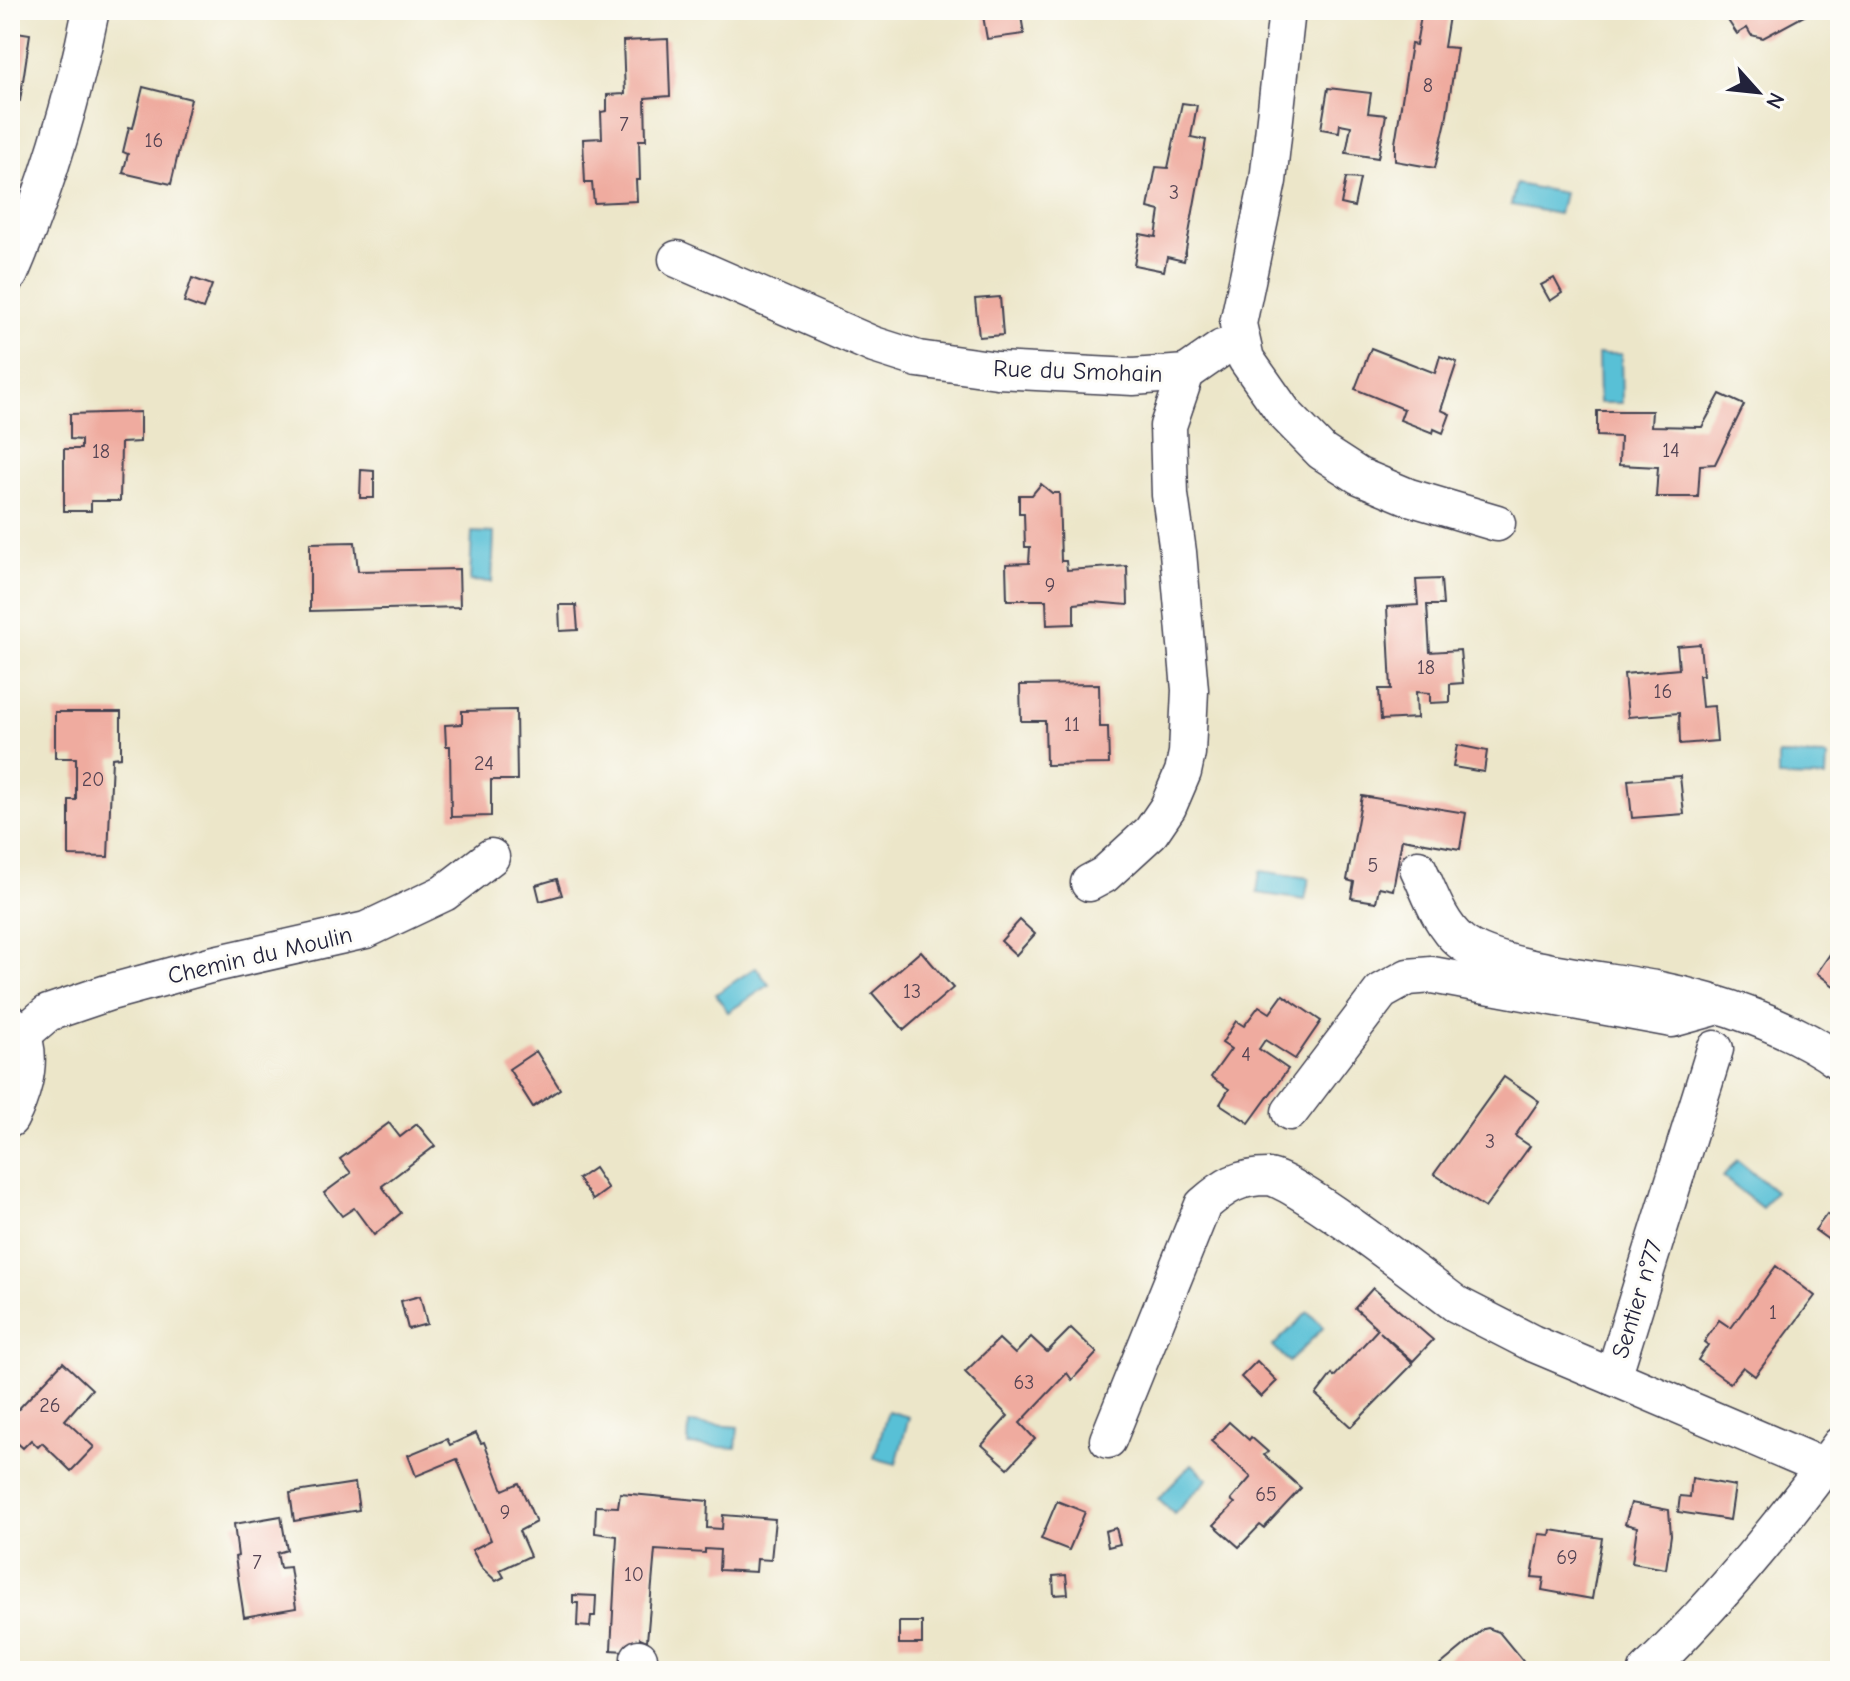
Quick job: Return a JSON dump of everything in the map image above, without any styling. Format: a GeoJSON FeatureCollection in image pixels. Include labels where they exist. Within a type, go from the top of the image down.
{"type":"FeatureCollection","features":[{"type":"Feature","properties":{"kind":"street"},"geometry":{"type":"LineString","coordinates":[[10,274],[57,146],[91,10]]}},
{"type":"Feature","properties":{"kind":"street"},"geometry":{"type":"LineString","coordinates":[[1287,10],[1268,181],[1238,324],[1246,359],[1303,435],[1322,452],[1359,476],[1409,497],[1497,523]]}},
{"type":"Feature","properties":{"kind":"street","name":"Rue du Smohain"},"geometry":{"type":"LineString","coordinates":[[677,259],[874,345],[918,359],[997,370],[1133,377],[1186,373],[1168,426],[1170,495],[1190,690],[1187,753],[1183,772],[1168,807],[1151,832],[1104,875],[1089,883]]}},
{"type":"Feature","properties":{"kind":"street"},"geometry":{"type":"LineString","coordinates":[[1186,373],[1222,348],[1242,344]]}},
{"type":"Feature","properties":{"kind":"street","name":"Chemin du Moulin"},"geometry":{"type":"LineString","coordinates":[[10,1119],[20,1099],[25,1069],[25,1042],[15,1029],[48,1013],[107,993],[210,965],[366,930],[444,893],[491,857]]}},
{"type":"Feature","properties":{"kind":"street"},"geometry":{"type":"LineString","coordinates":[[1418,868],[1442,920],[1461,942],[1489,957],[1664,990],[1719,1006],[1821,1048],[1840,1062]]}},
{"type":"Feature","properties":{"kind":"street"},"geometry":{"type":"LineString","coordinates":[[1290,1112],[1381,992],[1408,977],[1432,975],[1672,1019],[1719,1006]]}},
{"type":"Feature","properties":{"kind":"street","name":"Sentier n°77"},"geometry":{"type":"LineString","coordinates":[[1715,1049],[1613,1377],[1832,1456]]}},
{"type":"Feature","properties":{"kind":"street"},"geometry":{"type":"LineString","coordinates":[[1108,1440],[1203,1205],[1229,1182],[1271,1176],[1303,1192],[1481,1319],[1613,1377]]}},
{"type":"Feature","properties":{"kind":"street"},"geometry":{"type":"LineString","coordinates":[[1647,1671],[1698,1622],[1769,1541],[1832,1456]]}},
{"type":"Feature","properties":{"kind":"water"},"geometry":{"type":"Polygon","coordinates":[[[1516,184],[1564,193],[1559,214],[1511,205],[1516,184]]]}},
{"type":"Feature","properties":{"kind":"water"},"geometry":{"type":"Polygon","coordinates":[[[1598,354],[1621,354],[1622,403],[1599,403],[1598,354]]]}},
{"type":"Feature","properties":{"kind":"water"},"geometry":{"type":"Polygon","coordinates":[[[472,532],[494,533],[492,582],[470,581],[472,532]]]}},
{"type":"Feature","properties":{"kind":"water"},"geometry":{"type":"Polygon","coordinates":[[[1778,755],[1827,756],[1826,778],[1778,777],[1778,755]]]}},
{"type":"Feature","properties":{"kind":"water"},"geometry":{"type":"Polygon","coordinates":[[[1260,871],[1309,878],[1305,900],[1257,893],[1260,871]]]}},
{"type":"Feature","properties":{"kind":"water"},"geometry":{"type":"Polygon","coordinates":[[[756,967],[769,985],[728,1012],[716,994],[756,967]]]}},
{"type":"Feature","properties":{"kind":"water"},"geometry":{"type":"Polygon","coordinates":[[[1737,1160],[1775,1191],[1762,1208],[1723,1177],[1737,1160]]]}},
{"type":"Feature","properties":{"kind":"water"},"geometry":{"type":"Polygon","coordinates":[[[1308,1312],[1324,1327],[1289,1362],[1273,1346],[1308,1312]]]}},
{"type":"Feature","properties":{"kind":"water"},"geometry":{"type":"Polygon","coordinates":[[[888,1411],[909,1417],[896,1464],[874,1458],[888,1411]]]}},
{"type":"Feature","properties":{"kind":"water"},"geometry":{"type":"Polygon","coordinates":[[[689,1423],[738,1427],[736,1448],[688,1445],[689,1423]]]}},
{"type":"Feature","properties":{"kind":"water"},"geometry":{"type":"Polygon","coordinates":[[[1192,1464],[1208,1479],[1174,1514],[1158,1499],[1192,1464]]]}},
{"type":"Feature","properties":{"kind":"building"},"geometry":{"type":"Polygon","coordinates":[[[982,10],[1020,10],[1024,34],[987,39],[982,10]]]}},
{"type":"Feature","properties":{"kind":"building"},"geometry":{"type":"Polygon","coordinates":[[[1422,10],[1450,10],[1444,47],[1457,48],[1435,168],[1395,161],[1395,143],[1411,44],[1416,45],[1422,10]]]}},
{"type":"Feature","properties":{"kind":"building"},"geometry":{"type":"Polygon","coordinates":[[[1721,10],[1815,10],[1763,38],[1751,35],[1747,28],[1737,34],[1721,10]]]}},
{"type":"Feature","properties":{"kind":"building"},"geometry":{"type":"Polygon","coordinates":[[[10,31],[30,34],[20,101],[10,100],[10,31]]]}},
{"type":"Feature","properties":{"kind":"building"},"geometry":{"type":"Polygon","coordinates":[[[668,39],[670,96],[645,98],[646,140],[639,140],[637,201],[594,203],[592,183],[585,183],[583,139],[602,138],[601,112],[607,111],[607,95],[625,94],[623,41],[668,39]]]}},
{"type":"Feature","properties":{"kind":"building"},"geometry":{"type":"Polygon","coordinates":[[[143,87],[191,99],[171,184],[123,173],[128,154],[123,152],[129,127],[133,128],[143,87]]]}},
{"type":"Feature","properties":{"kind":"building"},"geometry":{"type":"Polygon","coordinates":[[[1328,88],[1371,93],[1368,113],[1386,115],[1378,158],[1346,153],[1351,126],[1340,124],[1339,132],[1321,129],[1328,88]]]}},
{"type":"Feature","properties":{"kind":"building"},"geometry":{"type":"Polygon","coordinates":[[[1182,103],[1197,105],[1191,137],[1206,140],[1184,261],[1167,257],[1164,271],[1134,265],[1140,234],[1156,237],[1160,211],[1148,208],[1156,167],[1168,168],[1182,103]]]}},
{"type":"Feature","properties":{"kind":"building"},"geometry":{"type":"Polygon","coordinates":[[[1346,178],[1360,179],[1354,207],[1341,204],[1346,178]]]}},
{"type":"Feature","properties":{"kind":"building"},"geometry":{"type":"Polygon","coordinates":[[[192,278],[212,285],[203,309],[184,302],[192,278]]]}},
{"type":"Feature","properties":{"kind":"building"},"geometry":{"type":"Polygon","coordinates":[[[1554,278],[1562,293],[1550,301],[1541,285],[1554,278]]]}},
{"type":"Feature","properties":{"kind":"building"},"geometry":{"type":"Polygon","coordinates":[[[1000,297],[1003,335],[979,337],[975,299],[1000,297]]]}},
{"type":"Feature","properties":{"kind":"building"},"geometry":{"type":"Polygon","coordinates":[[[1371,348],[1435,373],[1440,356],[1457,362],[1441,410],[1450,414],[1443,433],[1434,429],[1433,433],[1400,420],[1404,409],[1355,389],[1371,348]]]}},
{"type":"Feature","properties":{"kind":"building"},"geometry":{"type":"Polygon","coordinates":[[[1720,394],[1744,405],[1715,464],[1700,465],[1698,497],[1656,497],[1658,467],[1619,465],[1620,437],[1597,436],[1597,411],[1652,411],[1651,426],[1702,427],[1720,394]]]}},
{"type":"Feature","properties":{"kind":"building"},"geometry":{"type":"Polygon","coordinates":[[[140,412],[140,442],[121,443],[120,501],[91,501],[91,511],[64,511],[64,449],[81,449],[81,440],[70,439],[70,414],[140,412]]]}},
{"type":"Feature","properties":{"kind":"building"},"geometry":{"type":"Polygon","coordinates":[[[361,470],[374,471],[374,498],[360,498],[361,470]]]}},
{"type":"Feature","properties":{"kind":"building"},"geometry":{"type":"Polygon","coordinates":[[[1041,484],[1052,493],[1059,493],[1061,561],[1066,561],[1067,570],[1127,566],[1128,605],[1074,604],[1074,624],[1047,625],[1046,600],[1007,600],[1006,564],[1029,563],[1030,547],[1025,547],[1024,513],[1019,513],[1019,495],[1032,495],[1041,484]]]}},
{"type":"Feature","properties":{"kind":"building"},"geometry":{"type":"Polygon","coordinates":[[[355,542],[358,571],[459,569],[460,607],[310,611],[310,543],[355,542]]]}},
{"type":"Feature","properties":{"kind":"building"},"geometry":{"type":"Polygon","coordinates":[[[1441,579],[1443,605],[1427,605],[1430,652],[1460,650],[1463,683],[1450,684],[1450,702],[1430,703],[1430,693],[1416,692],[1417,718],[1381,720],[1379,689],[1391,689],[1387,607],[1418,605],[1416,580],[1441,579]]]}},
{"type":"Feature","properties":{"kind":"building"},"geometry":{"type":"Polygon","coordinates":[[[559,605],[576,605],[578,630],[560,631],[559,605]]]}},
{"type":"Feature","properties":{"kind":"building"},"geometry":{"type":"Polygon","coordinates":[[[1700,644],[1702,707],[1714,706],[1717,741],[1680,744],[1679,713],[1628,717],[1624,674],[1679,669],[1677,646],[1700,644]]]}},
{"type":"Feature","properties":{"kind":"building"},"geometry":{"type":"Polygon","coordinates":[[[1099,684],[1100,727],[1108,727],[1109,764],[1046,765],[1045,721],[1021,721],[1020,685],[1099,684]]]}},
{"type":"Feature","properties":{"kind":"building"},"geometry":{"type":"Polygon","coordinates":[[[516,710],[517,780],[491,780],[491,816],[451,817],[450,746],[446,746],[445,725],[462,724],[462,711],[516,710]]]}},
{"type":"Feature","properties":{"kind":"building"},"geometry":{"type":"Polygon","coordinates":[[[55,712],[121,712],[121,757],[112,758],[108,857],[69,856],[69,800],[76,800],[76,758],[55,758],[55,712]]]}},
{"type":"Feature","properties":{"kind":"building"},"geometry":{"type":"Polygon","coordinates":[[[1457,745],[1487,751],[1484,772],[1453,767],[1457,745]]]}},
{"type":"Feature","properties":{"kind":"building"},"geometry":{"type":"Polygon","coordinates":[[[1680,776],[1684,814],[1632,818],[1628,780],[1680,776]]]}},
{"type":"Feature","properties":{"kind":"building"},"geometry":{"type":"Polygon","coordinates":[[[1362,796],[1466,813],[1460,849],[1402,839],[1393,890],[1379,887],[1376,902],[1351,898],[1354,882],[1347,880],[1362,796]]]}},
{"type":"Feature","properties":{"kind":"building"},"geometry":{"type":"Polygon","coordinates":[[[557,879],[562,895],[540,901],[536,885],[557,879]]]}},
{"type":"Feature","properties":{"kind":"building"},"geometry":{"type":"Polygon","coordinates":[[[1020,920],[1035,934],[1016,955],[1001,941],[1020,920]]]}},
{"type":"Feature","properties":{"kind":"building"},"geometry":{"type":"Polygon","coordinates":[[[1837,944],[1840,946],[1840,991],[1817,973],[1837,944]]]}},
{"type":"Feature","properties":{"kind":"building"},"geometry":{"type":"Polygon","coordinates":[[[921,951],[953,988],[904,1030],[872,993],[921,951]]]}},
{"type":"Feature","properties":{"kind":"building"},"geometry":{"type":"Polygon","coordinates":[[[1283,995],[1321,1021],[1295,1059],[1265,1040],[1259,1049],[1288,1069],[1249,1123],[1220,1104],[1229,1089],[1211,1077],[1231,1049],[1222,1043],[1236,1021],[1244,1026],[1259,1006],[1270,1013],[1283,995]]]}},
{"type":"Feature","properties":{"kind":"building"},"geometry":{"type":"Polygon","coordinates":[[[536,1051],[560,1089],[533,1107],[509,1069],[536,1051]]]}},
{"type":"Feature","properties":{"kind":"building"},"geometry":{"type":"Polygon","coordinates":[[[1504,1077],[1539,1101],[1515,1136],[1530,1146],[1485,1208],[1434,1174],[1504,1077]]]}},
{"type":"Feature","properties":{"kind":"building"},"geometry":{"type":"Polygon","coordinates":[[[389,1123],[400,1137],[417,1124],[435,1146],[382,1186],[401,1213],[374,1235],[354,1208],[342,1216],[324,1193],[351,1173],[340,1159],[389,1123]]]}},
{"type":"Feature","properties":{"kind":"building"},"geometry":{"type":"Polygon","coordinates":[[[594,1168],[608,1189],[593,1200],[578,1179],[594,1168]]]}},
{"type":"Feature","properties":{"kind":"building"},"geometry":{"type":"Polygon","coordinates":[[[1840,1204],[1840,1248],[1815,1230],[1827,1214],[1830,1217],[1840,1204]]]}},
{"type":"Feature","properties":{"kind":"building"},"geometry":{"type":"Polygon","coordinates":[[[1776,1266],[1815,1296],[1755,1376],[1743,1367],[1730,1383],[1698,1360],[1708,1345],[1704,1342],[1719,1320],[1731,1328],[1776,1266]]]}},
{"type":"Feature","properties":{"kind":"building"},"geometry":{"type":"Polygon","coordinates":[[[1373,1288],[1433,1340],[1413,1361],[1380,1332],[1413,1364],[1351,1427],[1316,1395],[1332,1374],[1334,1377],[1378,1329],[1355,1308],[1373,1288]]]}},
{"type":"Feature","properties":{"kind":"building"},"geometry":{"type":"Polygon","coordinates":[[[420,1296],[427,1324],[408,1329],[401,1301],[420,1296]]]}},
{"type":"Feature","properties":{"kind":"building"},"geometry":{"type":"Polygon","coordinates":[[[1071,1328],[1097,1353],[1072,1380],[1067,1373],[1020,1423],[1035,1439],[1008,1468],[982,1445],[1008,1416],[965,1372],[999,1339],[1015,1354],[1031,1337],[1047,1352],[1071,1328]]]}},
{"type":"Feature","properties":{"kind":"building"},"geometry":{"type":"Polygon","coordinates":[[[1257,1361],[1277,1381],[1261,1397],[1241,1377],[1257,1361]]]}},
{"type":"Feature","properties":{"kind":"building"},"geometry":{"type":"Polygon","coordinates":[[[63,1362],[92,1389],[65,1420],[94,1447],[71,1471],[42,1443],[38,1447],[31,1440],[23,1448],[12,1438],[10,1441],[10,1418],[63,1362]]]}},
{"type":"Feature","properties":{"kind":"building"},"geometry":{"type":"Polygon","coordinates":[[[1229,1422],[1268,1452],[1264,1455],[1301,1488],[1264,1528],[1260,1525],[1239,1547],[1214,1525],[1235,1503],[1231,1500],[1251,1477],[1211,1441],[1229,1422]]]}},
{"type":"Feature","properties":{"kind":"building"},"geometry":{"type":"Polygon","coordinates":[[[476,1433],[481,1443],[484,1442],[503,1490],[519,1483],[536,1522],[519,1531],[530,1556],[500,1570],[504,1577],[496,1581],[482,1568],[472,1550],[491,1540],[457,1459],[416,1476],[408,1455],[447,1439],[450,1445],[476,1433]]]}},
{"type":"Feature","properties":{"kind":"building"},"geometry":{"type":"Polygon","coordinates":[[[1692,1478],[1735,1486],[1730,1520],[1678,1512],[1680,1496],[1690,1497],[1692,1478]]]}},
{"type":"Feature","properties":{"kind":"building"},"geometry":{"type":"Polygon","coordinates":[[[355,1483],[359,1510],[294,1521],[290,1493],[355,1483]]]}},
{"type":"Feature","properties":{"kind":"building"},"geometry":{"type":"Polygon","coordinates":[[[620,1493],[708,1501],[707,1528],[722,1529],[723,1515],[775,1519],[771,1560],[757,1559],[756,1572],[719,1570],[720,1550],[705,1549],[705,1553],[655,1550],[647,1641],[640,1638],[637,1652],[611,1650],[617,1536],[595,1533],[596,1506],[618,1507],[620,1493]]]}},
{"type":"Feature","properties":{"kind":"building"},"geometry":{"type":"Polygon","coordinates":[[[1057,1501],[1085,1512],[1069,1550],[1041,1539],[1057,1501]]]}},
{"type":"Feature","properties":{"kind":"building"},"geometry":{"type":"Polygon","coordinates":[[[1631,1503],[1669,1510],[1671,1535],[1666,1569],[1632,1563],[1637,1527],[1625,1524],[1631,1503]]]}},
{"type":"Feature","properties":{"kind":"building"},"geometry":{"type":"Polygon","coordinates":[[[281,1516],[287,1550],[277,1553],[280,1568],[290,1567],[296,1608],[244,1617],[235,1557],[238,1556],[234,1524],[281,1516]]]}},
{"type":"Feature","properties":{"kind":"building"},"geometry":{"type":"Polygon","coordinates":[[[1116,1528],[1120,1544],[1108,1547],[1105,1531],[1116,1528]]]}},
{"type":"Feature","properties":{"kind":"building"},"geometry":{"type":"Polygon","coordinates":[[[1551,1530],[1602,1538],[1592,1599],[1542,1590],[1544,1578],[1532,1577],[1539,1534],[1550,1535],[1551,1530]]]}},
{"type":"Feature","properties":{"kind":"building"},"geometry":{"type":"Polygon","coordinates":[[[1066,1575],[1068,1594],[1054,1595],[1053,1576],[1066,1575]]]}},
{"type":"Feature","properties":{"kind":"building"},"geometry":{"type":"Polygon","coordinates":[[[573,1595],[596,1596],[595,1616],[591,1616],[590,1627],[577,1626],[578,1603],[573,1603],[573,1595]]]}},
{"type":"Feature","properties":{"kind":"building"},"geometry":{"type":"Polygon","coordinates":[[[899,1622],[922,1622],[922,1644],[899,1644],[899,1622]]]}},
{"type":"Feature","properties":{"kind":"building"},"geometry":{"type":"Polygon","coordinates":[[[1484,1629],[1499,1632],[1531,1671],[1433,1671],[1484,1629]]]}}]}
